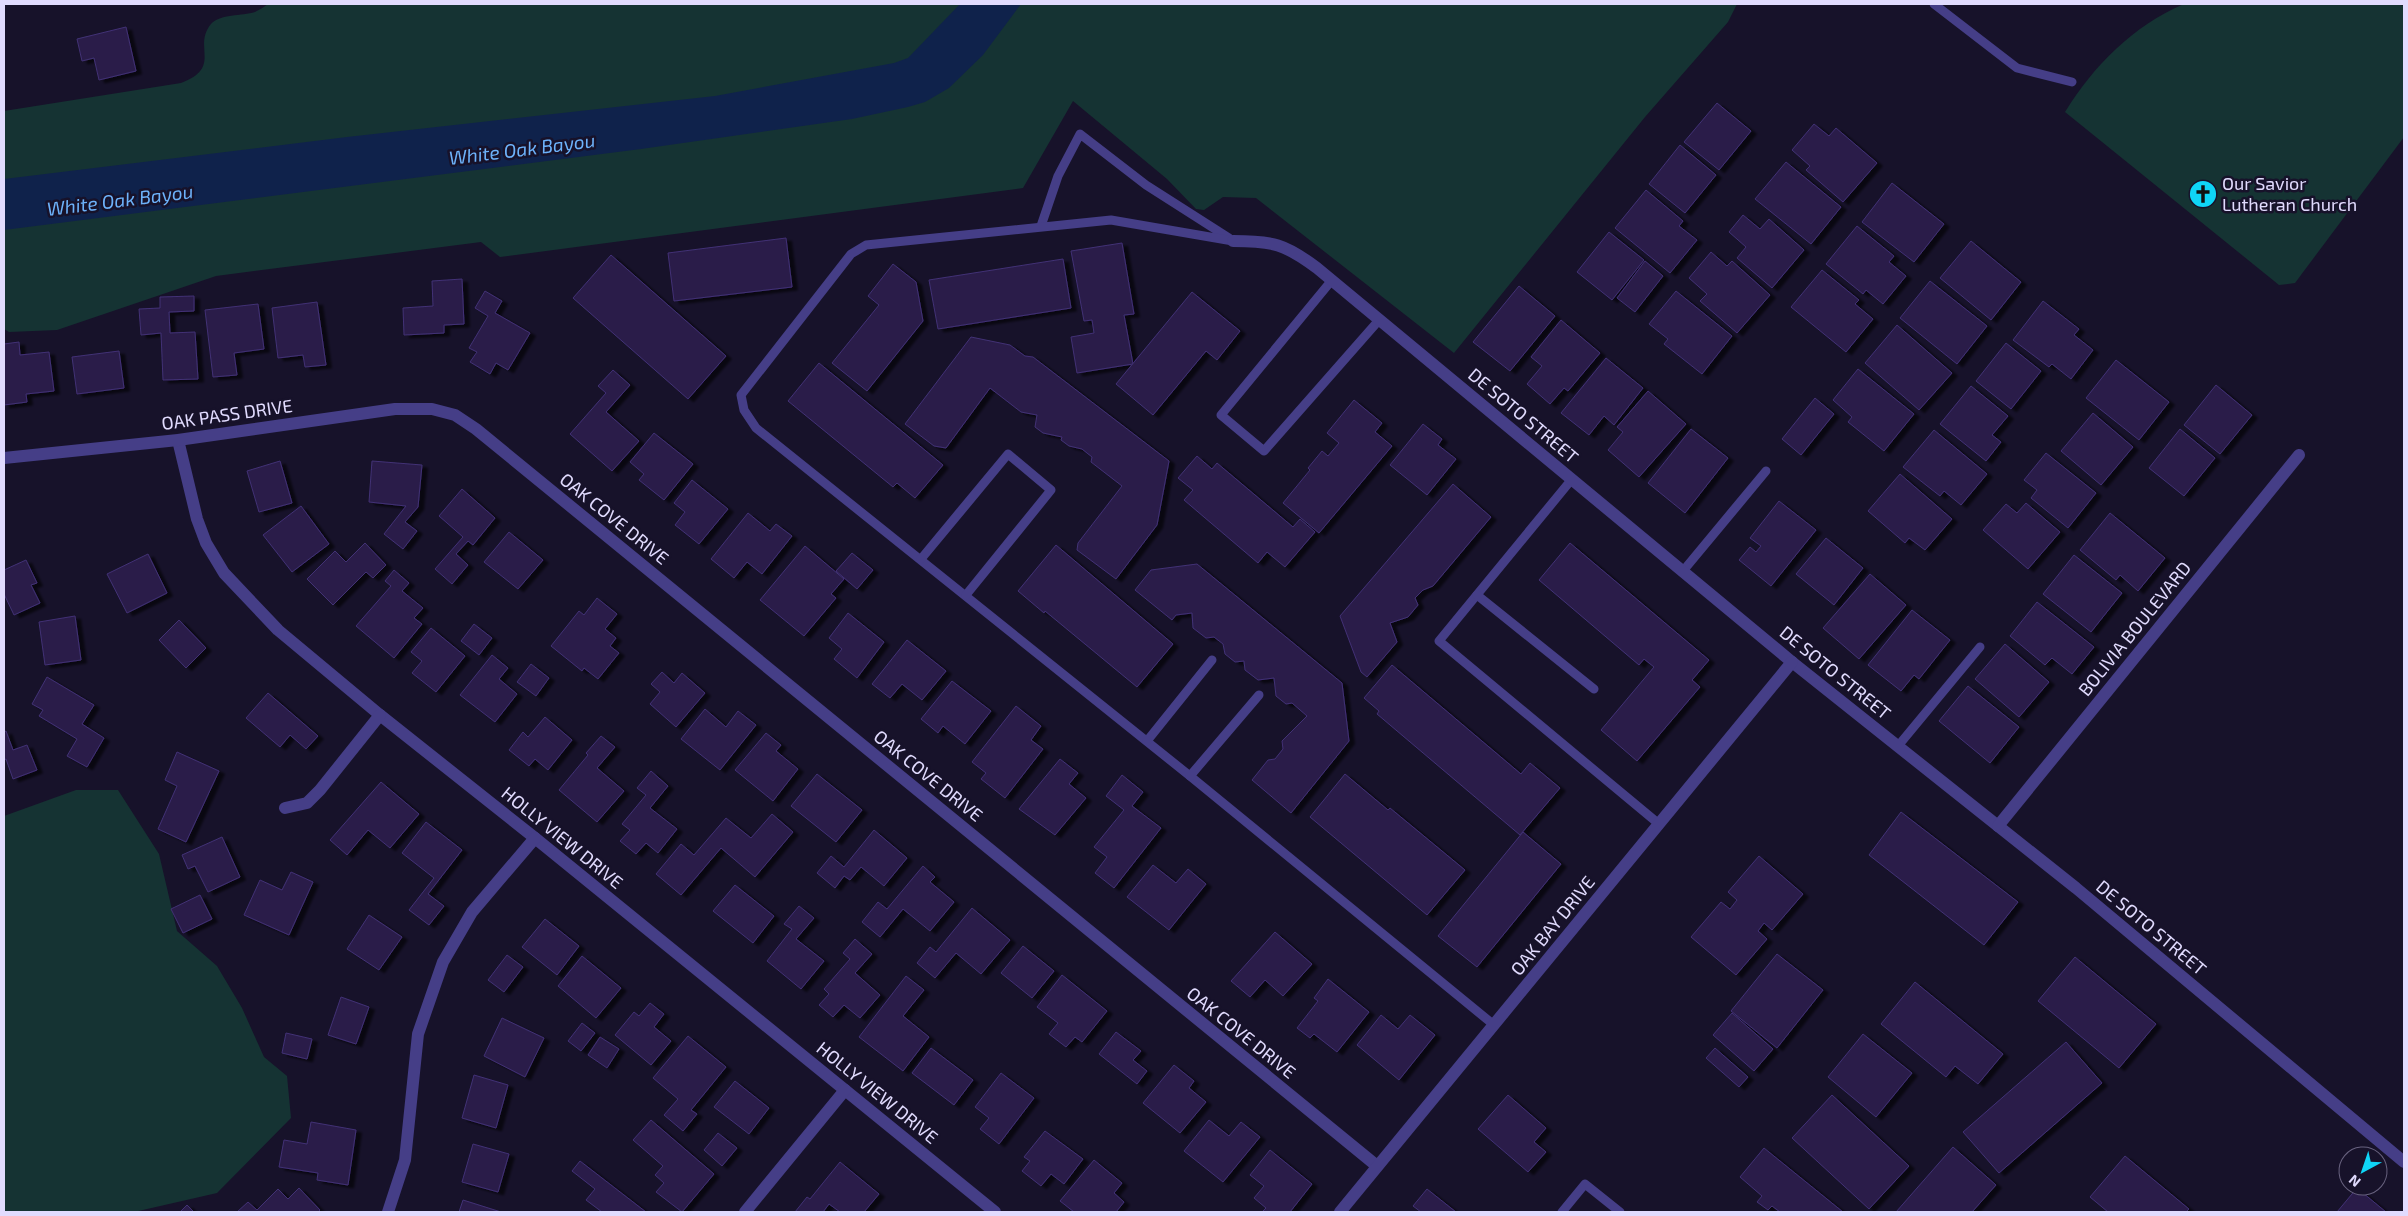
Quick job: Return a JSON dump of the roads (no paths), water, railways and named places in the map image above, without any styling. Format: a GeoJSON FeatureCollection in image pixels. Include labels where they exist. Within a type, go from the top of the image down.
{"type":"FeatureCollection","features":[{"type":"Feature","properties":{"kind":"street","name":"DE SOTO STREET"},"geometry":{"type":"LineString","coordinates":[[1233,241],[1267,241],[1296,252],[1332,280],[1792,662],[2076,888],[2404,1162]]}},
{"type":"Feature","properties":{"kind":"street","name":"OAK PASS DRIVE"},"geometry":{"type":"LineString","coordinates":[[4,458],[178,440],[395,409],[432,409],[455,415]]}},
{"type":"Feature","properties":{"kind":"street","name":"OAK COVE DRIVE"},"geometry":{"type":"LineString","coordinates":[[455,415],[492,442],[1377,1166]]}},
{"type":"Feature","properties":{"kind":"street","name":"HOLLY VIEW DRIVE"},"geometry":{"type":"LineString","coordinates":[[178,440],[197,519],[206,544],[224,573],[278,630],[380,715],[535,838],[995,1212]]}},
{"type":"Feature","properties":{"kind":"street","name":"BOLIVIA BOULEVARD"},"geometry":{"type":"LineString","coordinates":[[1998,826],[2299,454]]}},
{"type":"Feature","properties":{"kind":"street","name":"OAK BAY DRIVE"},"geometry":{"type":"LineString","coordinates":[[1340,1212],[1792,662]]}},
{"type":"Feature","properties":{"kind":"street"},"geometry":{"type":"LineString","coordinates":[[285,808],[307,803],[320,790],[380,715]]}},
{"type":"Feature","properties":{"kind":"street"},"geometry":{"type":"LineString","coordinates":[[388,1212],[406,1160],[418,1034],[443,962],[472,912],[535,838]]}},
{"type":"Feature","properties":{"kind":"street"},"geometry":{"type":"LineString","coordinates":[[745,1212],[845,1090]]}},
{"type":"Feature","properties":{"kind":"lane"},"geometry":{"type":"LineString","coordinates":[[1934,4],[2017,68],[2072,82]]}},
{"type":"Feature","properties":{"kind":"lane"},"geometry":{"type":"LineString","coordinates":[[1042,226],[1058,176],[1080,134],[1146,185],[1233,241]]}},
{"type":"Feature","properties":{"kind":"lane"},"geometry":{"type":"LineString","coordinates":[[1233,241],[1111,220],[866,245],[851,254],[741,395],[744,410],[756,428],[1190,776],[1494,1025]]}},
{"type":"Feature","properties":{"kind":"lane"},"geometry":{"type":"LineString","coordinates":[[1332,280],[1221,415],[1264,452],[1380,319]]}},
{"type":"Feature","properties":{"kind":"lane"},"geometry":{"type":"LineString","coordinates":[[921,559],[1008,454],[1051,490],[966,595]]}},
{"type":"Feature","properties":{"kind":"lane"},"geometry":{"type":"LineString","coordinates":[[1683,571],[1766,471]]}},
{"type":"Feature","properties":{"kind":"lane"},"geometry":{"type":"LineString","coordinates":[[1572,480],[1440,641],[1659,824]]}},
{"type":"Feature","properties":{"kind":"lane"},"geometry":{"type":"LineString","coordinates":[[1477,595],[1594,689]]}},
{"type":"Feature","properties":{"kind":"lane"},"geometry":{"type":"LineString","coordinates":[[1898,746],[1980,647]]}},
{"type":"Feature","properties":{"kind":"lane"},"geometry":{"type":"LineString","coordinates":[[1146,741],[1212,660]]}},
{"type":"Feature","properties":{"kind":"lane"},"geometry":{"type":"LineString","coordinates":[[1190,776],[1259,695]]}},
{"type":"Feature","properties":{"kind":"lane"},"geometry":{"type":"LineString","coordinates":[[1562,1212],[1585,1184],[1620,1212]]}},
{"type":"Feature","properties":{"kind":"water","name":"White Oak Bayou"},"geometry":{"type":"Polygon","coordinates":[[[960,4],[1021,4],[983,55],[949,88],[925,102],[908,107],[852,119],[641,149],[4,230],[4,179],[347,137],[715,96],[894,63],[908,58],[960,4]]]}},
{"type":"Feature","properties":{"kind":"place","name":"Our Savior Lutheran Church"},"geometry":{"type":"Point","coordinates":[2203,194]}}]}
